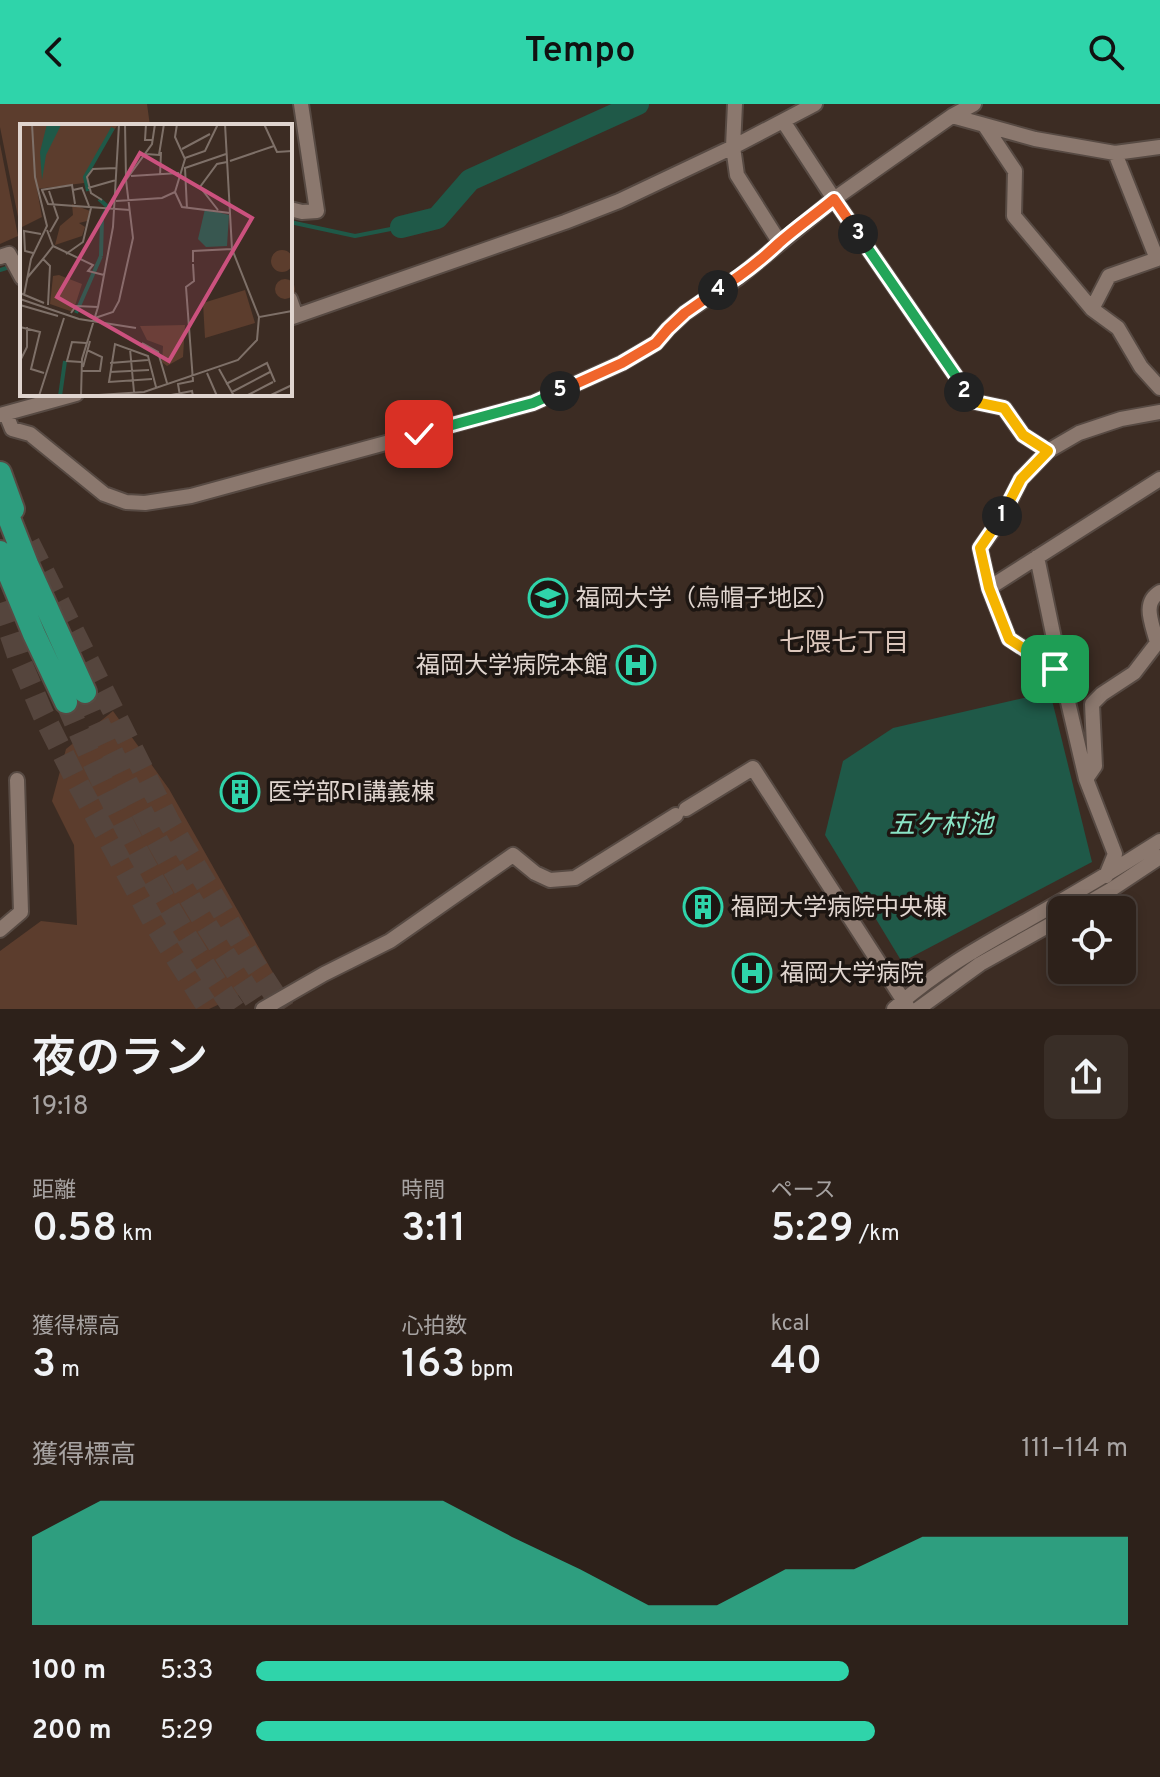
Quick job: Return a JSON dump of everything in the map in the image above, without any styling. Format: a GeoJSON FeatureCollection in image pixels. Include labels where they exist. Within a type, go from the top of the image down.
{"type":"FeatureCollection","features":[{"type":"Feature","properties":{"kind":"highway"},"geometry":{"type":"LineString","coordinates":[[0,473],[21,528]]}},
{"type":"Feature","properties":{"kind":"highway"},"geometry":{"type":"LineString","coordinates":[[0,495],[75,697],[34,634],[0,552]]}},
{"type":"Feature","properties":{"kind":"street"},"geometry":{"type":"LineString","coordinates":[[292,210],[317,211],[301,104]]}},
{"type":"Feature","properties":{"kind":"street"},"geometry":{"type":"LineString","coordinates":[[735,104],[733,147],[737,175],[780,243]]}},
{"type":"Feature","properties":{"kind":"street"},"geometry":{"type":"LineString","coordinates":[[293,317],[619,201],[815,104]]}},
{"type":"Feature","properties":{"kind":"street"},"geometry":{"type":"LineString","coordinates":[[69,396],[3,414],[12,429],[30,434],[104,494],[126,502],[145,503],[191,496],[533,403],[622,363],[656,343],[685,313],[767,256],[834,199],[952,116],[974,104]]}},
{"type":"Feature","properties":{"kind":"street"},"geometry":{"type":"LineString","coordinates":[[952,116],[1035,139],[1115,153],[1160,147]]}},
{"type":"Feature","properties":{"kind":"street"},"geometry":{"type":"LineString","coordinates":[[783,121],[962,385],[966,400],[1004,408],[1023,435],[1048,451]]}},
{"type":"Feature","properties":{"kind":"street"},"geometry":{"type":"LineString","coordinates":[[985,126],[1015,171],[1014,216],[1092,309],[1118,328],[1141,367],[1160,388]]}},
{"type":"Feature","properties":{"kind":"street"},"geometry":{"type":"LineString","coordinates":[[1092,309],[1109,276],[1158,259],[1115,153]]}},
{"type":"Feature","properties":{"kind":"street"},"geometry":{"type":"LineString","coordinates":[[1061,672],[1009,639],[989,588],[980,548],[1001,519],[1021,479],[1048,451],[1079,433],[1107,423],[1160,412]]}},
{"type":"Feature","properties":{"kind":"street"},"geometry":{"type":"LineString","coordinates":[[989,588],[1160,479]]}},
{"type":"Feature","properties":{"kind":"street"},"geometry":{"type":"LineString","coordinates":[[1037,557],[1086,779],[1115,854],[1106,876]]}},
{"type":"Feature","properties":{"kind":"street"},"geometry":{"type":"LineString","coordinates":[[1086,779],[1095,766],[1092,704],[1134,673],[1157,643],[1148,608],[1152,596],[1160,592]]}},
{"type":"Feature","properties":{"kind":"street"},"geometry":{"type":"LineString","coordinates":[[263,1009],[390,941],[513,855],[535,873],[550,880],[575,878],[753,768],[902,1006],[972,952],[1106,876],[1160,841]]}},
{"type":"Feature","properties":{"kind":"street"},"geometry":{"type":"LineString","coordinates":[[0,930],[21,912],[17,780]]}},
{"type":"Feature","properties":{"kind":"street"},"geometry":{"type":"LineString","coordinates":[[1100,896],[1160,857]]}},
{"type":"Feature","properties":{"kind":"street"},"geometry":{"type":"LineString","coordinates":[[918,1009],[980,964],[1048,926]]}},
{"type":"Feature","properties":{"kind":"shaded area"},"geometry":{"type":"Polygon","coordinates":[[[0,104],[147,104],[150,124],[20,124],[20,227],[0,127],[0,104]]]}},
{"type":"Feature","properties":{"kind":"shaded area"},"geometry":{"type":"Polygon","coordinates":[[[0,144],[18,236],[0,244],[0,144]]]}},
{"type":"Feature","properties":{"kind":"shaded area"},"geometry":{"type":"Polygon","coordinates":[[[113,711],[169,789],[276,978],[209,1009],[0,1009],[0,951],[41,921],[77,925],[74,845],[52,801],[66,749],[113,711]]]}},
{"type":"Feature","properties":{"kind":"water","name":"五ケ村池"},"geometry":{"type":"Polygon","coordinates":[[[1050,692],[1092,862],[902,962],[825,835],[843,761],[893,728],[1050,692]]]}},
{"type":"Feature","properties":{"kind":"waterway"},"geometry":{"type":"LineString","coordinates":[[401,227],[437,218],[470,180],[638,104]]}},
{"type":"Feature","properties":{"kind":"waterway"},"geometry":{"type":"LineString","coordinates":[[292,222],[355,236],[401,227]]}},
{"type":"Feature","properties":{"kind":"waterway"},"geometry":{"type":"LineString","coordinates":[[0,270],[20,264]]}},
{"type":"Feature","properties":{"kind":"tunnel"},"geometry":{"type":"LineString","coordinates":[[29,543],[169,822],[284,1009]]}},
{"type":"Feature","properties":{"kind":"tunnel"},"geometry":{"type":"LineString","coordinates":[[0,603],[18,656],[75,778],[155,924],[209,1009]]}},
{"type":"Feature","properties":{"kind":"tunnel"},"geometry":{"type":"LineString","coordinates":[[85,692],[123,775],[165,855],[261,1009]]}},
{"type":"Feature","properties":{"kind":"tunnel"},"geometry":{"type":"LineString","coordinates":[[66,702],[142,860],[186,936],[234,1009]]}},
{"type":"Feature","properties":{"kind":"place","name":"福岡大学（烏帽子地区）"},"geometry":{"type":"Point","coordinates":[548,598]}},
{"type":"Feature","properties":{"kind":"place","name":"福岡大学病院本館"},"geometry":{"type":"Point","coordinates":[636,665]}},
{"type":"Feature","properties":{"kind":"place","name":"医学部RI講義棟"},"geometry":{"type":"Point","coordinates":[240,792]}},
{"type":"Feature","properties":{"kind":"place","name":"福岡大学病院中央棟"},"geometry":{"type":"Point","coordinates":[703,907]}},
{"type":"Feature","properties":{"kind":"place","name":"福岡大学病院"},"geometry":{"type":"Point","coordinates":[752,973]}},
{"type":"Feature","properties":{"kind":"district","name":"七隈七丁目"},"geometry":{"type":"Point","coordinates":[844,642]}},
{"type":"Feature","properties":{"kind":"route"},"geometry":{"type":"LineString","coordinates":[[419,434],[533,403],[622,363],[656,343],[685,313],[767,256],[834,199],[962,385],[966,400],[1004,408],[1023,435],[1048,451],[1021,479],[1001,519],[980,548],[989,588],[1009,639],[1055,669]]}}]}
